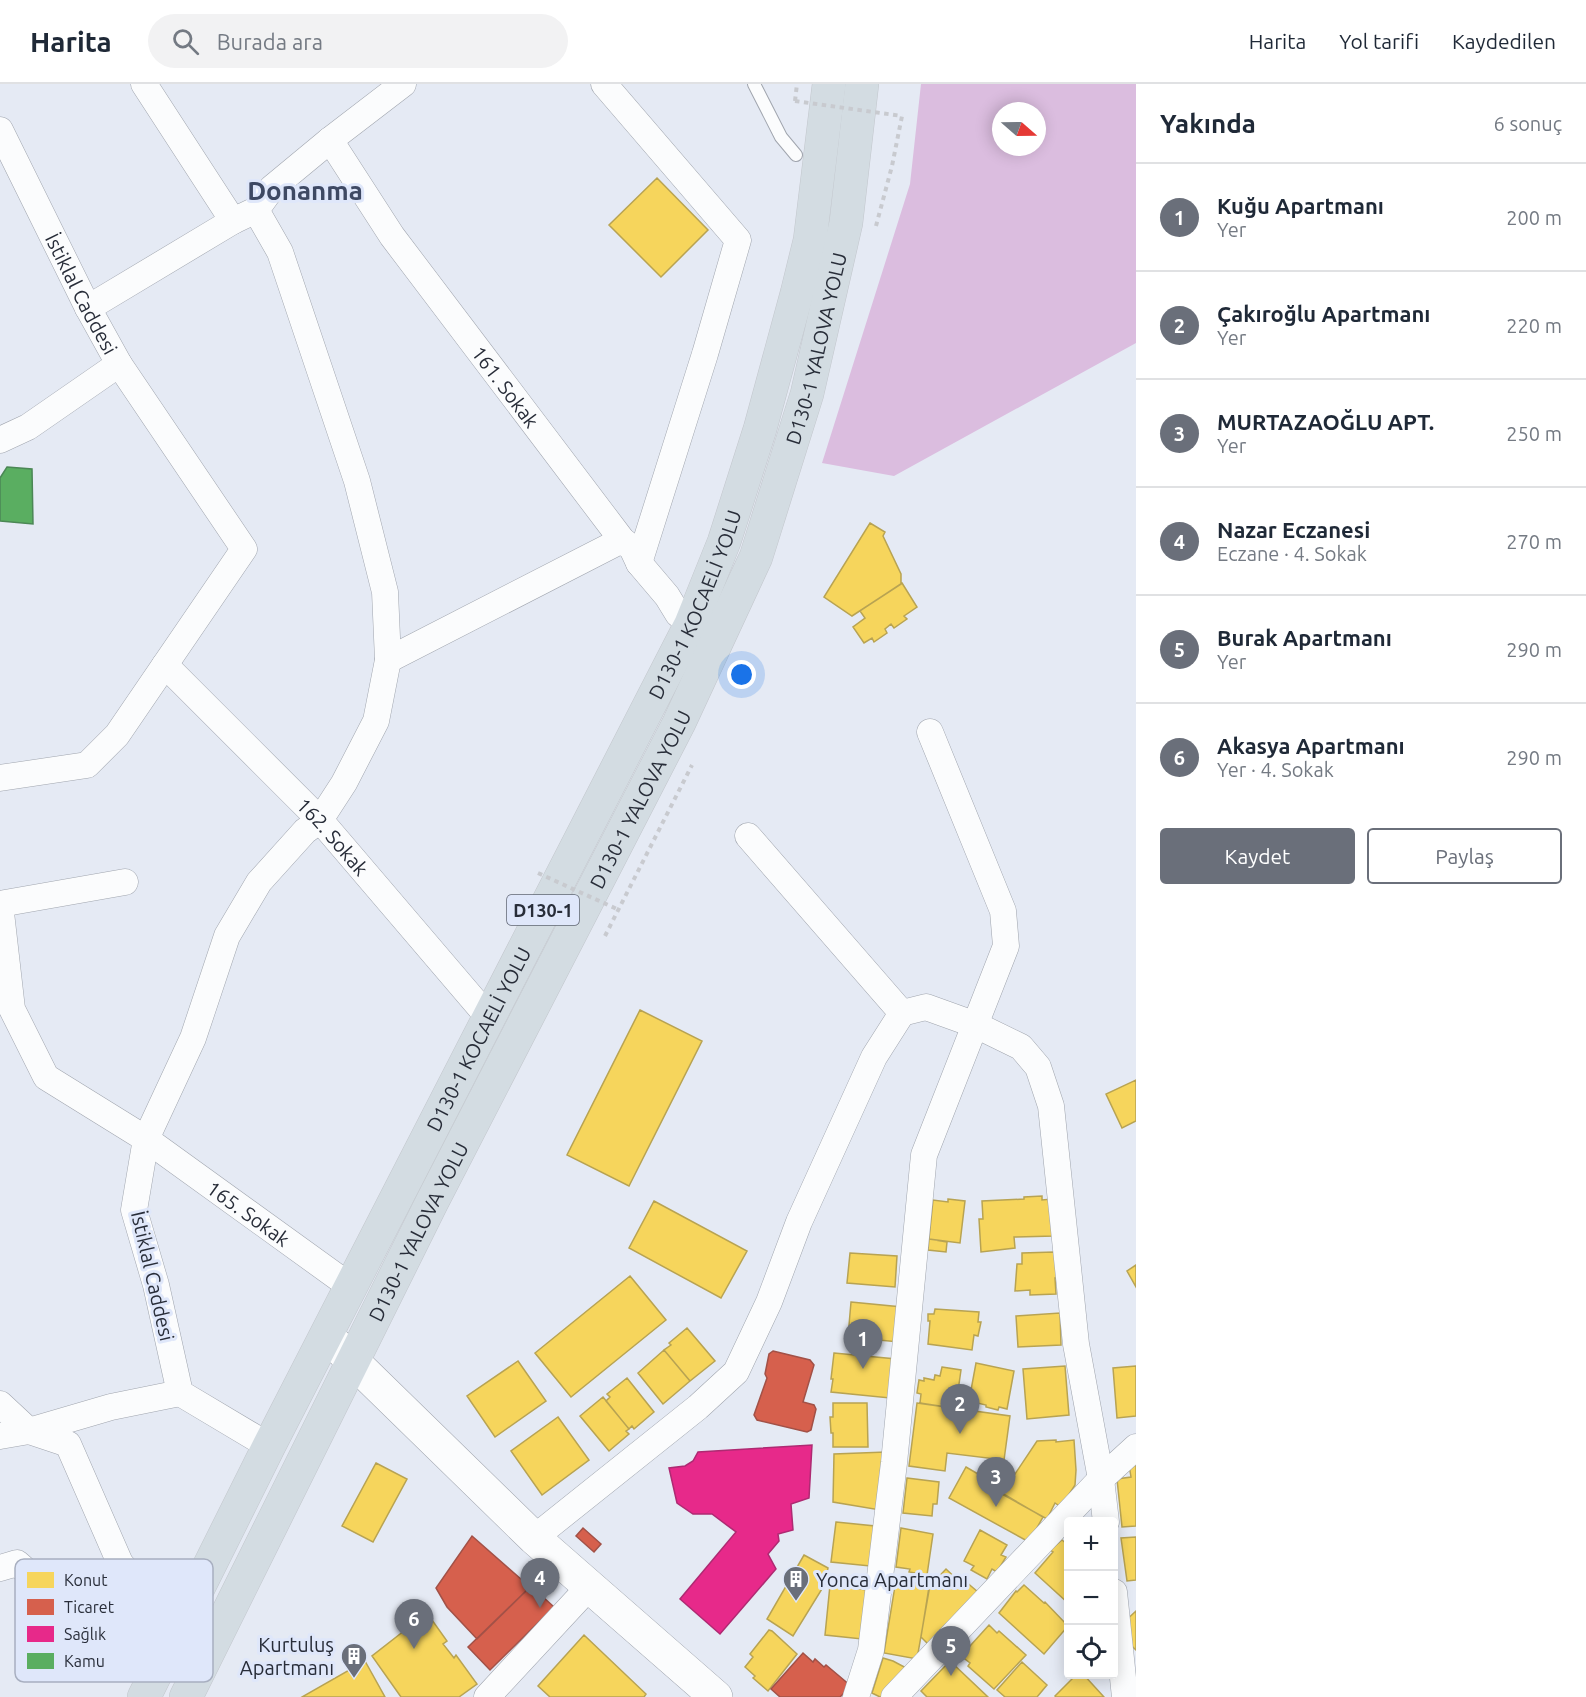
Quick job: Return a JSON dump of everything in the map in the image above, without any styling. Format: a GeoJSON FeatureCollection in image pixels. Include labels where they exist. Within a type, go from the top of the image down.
{"type":"FeatureCollection","features":[{"type":"Feature","properties":{"kind":"highway","name":"D130-1 KOCAELİ YOLU"},"geometry":{"type":"LineString","coordinates":[[212,1559],[691,624],[724,542],[760,429],[797,293],[810,240],[829,84]]}},
{"type":"Feature","properties":{"kind":"highway","name":"D130-1 YALOVA YOLU"},"geometry":{"type":"LineString","coordinates":[[213,1642],[514,1040],[679,723],[756,557],[807,394],[818,349],[846,223],[862,84]]}},
{"type":"Feature","properties":{"kind":"highway","name":"D130-1 KOCAELİ YOLU"},"geometry":{"type":"LineString","coordinates":[[144,1697],[151,1682]]}},
{"type":"Feature","properties":{"kind":"highway","name":"D130-1 YALOVA YOLU"},"geometry":{"type":"LineString","coordinates":[[186,1697],[193,1682]]}},
{"type":"Feature","properties":{"kind":"main road"},"geometry":{"type":"LineString","coordinates":[[327,1336],[534,1538],[716,1697]]}},
{"type":"Feature","properties":{"kind":"street","name":"İstiklal Caddesi"},"geometry":{"type":"LineString","coordinates":[[144,84],[245,216],[280,252],[357,481],[385,592],[388,660],[376,721],[344,783],[320,820],[305,831],[259,882],[227,936],[193,1038],[146,1139],[134,1210],[156,1285],[180,1393]]}},
{"type":"Feature","properties":{"kind":"street"},"geometry":{"type":"LineString","coordinates":[[88,308],[245,216],[272,188],[403,84]]}},
{"type":"Feature","properties":{"kind":"street"},"geometry":{"type":"LineString","coordinates":[[604,84],[738,240],[639,563]]}},
{"type":"Feature","properties":{"kind":"street","name":"İstiklal Caddesi"},"geometry":{"type":"LineString","coordinates":[[0,130],[118,364],[28,427],[0,440]]}},
{"type":"Feature","properties":{"kind":"street","name":"161. Sokak"},"geometry":{"type":"LineString","coordinates":[[330,140],[393,236],[622,540],[632,548],[639,563],[667,596],[678,614],[691,624]]}},
{"type":"Feature","properties":{"kind":"street"},"geometry":{"type":"LineString","coordinates":[[0,778],[87,765],[117,735],[244,549],[118,364]]}},
{"type":"Feature","properties":{"kind":"street"},"geometry":{"type":"LineString","coordinates":[[388,660],[622,540]]}},
{"type":"Feature","properties":{"kind":"street","name":"162. Sokak"},"geometry":{"type":"LineString","coordinates":[[165,665],[320,820],[489,1018]]}},
{"type":"Feature","properties":{"kind":"street"},"geometry":{"type":"LineString","coordinates":[[856,1697],[872,1650],[894,1463],[924,1155],[1006,946],[1003,911],[930,732]]}},
{"type":"Feature","properties":{"kind":"street"},"geometry":{"type":"LineString","coordinates":[[748,836],[902,1013]]}},
{"type":"Feature","properties":{"kind":"street"},"geometry":{"type":"LineString","coordinates":[[125,882],[0,904],[12,1009],[46,1077],[146,1139]]}},
{"type":"Feature","properties":{"kind":"street"},"geometry":{"type":"LineString","coordinates":[[534,1538],[698,1407],[736,1372],[769,1302],[800,1222],[874,1057],[902,1013],[926,1007],[976,1025],[1021,1047],[1038,1067],[1051,1106],[1076,1344],[1101,1479],[1106,1517]]}},
{"type":"Feature","properties":{"kind":"street","name":"165. Sokak"},"geometry":{"type":"LineString","coordinates":[[146,1139],[351,1287]]}},
{"type":"Feature","properties":{"kind":"street"},"geometry":{"type":"LineString","coordinates":[[0,1436],[29,1431],[111,1407],[180,1393],[269,1446]]}},
{"type":"Feature","properties":{"kind":"street"},"geometry":{"type":"LineString","coordinates":[[0,1404],[29,1431],[68,1444],[118,1559]]}},
{"type":"Feature","properties":{"kind":"street"},"geometry":{"type":"LineString","coordinates":[[894,1697],[1101,1479],[1136,1447]]}},
{"type":"Feature","properties":{"kind":"street"},"geometry":{"type":"LineString","coordinates":[[0,1568],[15,1564]]}},
{"type":"Feature","properties":{"kind":"street"},"geometry":{"type":"LineString","coordinates":[[487,1697],[590,1586]]}},
{"type":"Feature","properties":{"kind":"street"},"geometry":{"type":"LineString","coordinates":[[1117,1625],[1125,1697]]}},
{"type":"Feature","properties":{"kind":"street"},"geometry":{"type":"LineString","coordinates":[[1130,1697],[1136,1692]]}},
{"type":"Feature","properties":{"kind":"lane"},"geometry":{"type":"LineString","coordinates":[[754,84],[781,136],[796,155]]}},
{"type":"Feature","properties":{"kind":"path"},"geometry":{"type":"LineString","coordinates":[[797,84],[795,101],[902,116],[892,166]]}},
{"type":"Feature","properties":{"kind":"path"},"geometry":{"type":"LineString","coordinates":[[538,873],[619,910],[605,936]]}},
{"type":"Feature","properties":{"kind":"shaded area"},"geometry":{"type":"Polygon","coordinates":[[[921,84],[1136,84],[1136,343],[894,476],[822,463],[910,184],[921,84]]]}},
{"type":"Feature","properties":{"kind":"building: Konut"},"geometry":{"type":"Polygon","coordinates":[[[657,178],[708,230],[661,277],[609,225],[657,178]]]}},
{"type":"Feature","properties":{"kind":"building: Konut"},"geometry":{"type":"Polygon","coordinates":[[[870,523],[885,532],[883,536],[901,574],[901,584],[852,616],[824,597],[870,523]]]}},
{"type":"Feature","properties":{"kind":"building: Konut"},"geometry":{"type":"Polygon","coordinates":[[[902,583],[917,607],[904,616],[907,619],[894,628],[891,624],[885,629],[887,633],[874,642],[872,638],[864,643],[853,627],[865,618],[860,611],[902,583]]]}},
{"type":"Feature","properties":{"kind":"building: Konut"},"geometry":{"type":"Polygon","coordinates":[[[640,1010],[702,1041],[629,1186],[567,1155],[640,1010]]]}},
{"type":"Feature","properties":{"kind":"building: Konut"},"geometry":{"type":"Polygon","coordinates":[[[1136,1080],[1136,1121],[1122,1128],[1106,1094],[1136,1080]]]}},
{"type":"Feature","properties":{"kind":"building: Konut"},"geometry":{"type":"Polygon","coordinates":[[[1042,1196],[1042,1200],[1052,1199],[1054,1236],[1014,1237],[1015,1248],[981,1252],[979,1219],[983,1219],[982,1201],[1042,1196]]]}},
{"type":"Feature","properties":{"kind":"building: Konut"},"geometry":{"type":"Polygon","coordinates":[[[948,1199],[965,1201],[960,1243],[929,1239],[933,1200],[948,1202],[948,1199]]]}},
{"type":"Feature","properties":{"kind":"building: Konut"},"geometry":{"type":"Polygon","coordinates":[[[654,1201],[747,1251],[721,1298],[629,1248],[654,1201]]]}},
{"type":"Feature","properties":{"kind":"building: Konut"},"geometry":{"type":"Polygon","coordinates":[[[929,1239],[947,1242],[946,1252],[928,1250],[929,1239]]]}},
{"type":"Feature","properties":{"kind":"building: Konut"},"geometry":{"type":"Polygon","coordinates":[[[1054,1252],[1058,1278],[1055,1278],[1056,1294],[1030,1295],[1030,1290],[1015,1291],[1017,1264],[1022,1264],[1022,1253],[1054,1252]]]}},
{"type":"Feature","properties":{"kind":"building: Konut"},"geometry":{"type":"Polygon","coordinates":[[[850,1253],[897,1256],[895,1287],[847,1283],[850,1253]]]}},
{"type":"Feature","properties":{"kind":"building: Konut"},"geometry":{"type":"Polygon","coordinates":[[[1136,1265],[1136,1287],[1127,1271],[1136,1265]]]}},
{"type":"Feature","properties":{"kind":"building: Konut"},"geometry":{"type":"Polygon","coordinates":[[[630,1276],[666,1320],[571,1397],[535,1353],[630,1276]]]}},
{"type":"Feature","properties":{"kind":"building: Konut"},"geometry":{"type":"Polygon","coordinates":[[[851,1302],[902,1307],[899,1342],[848,1337],[851,1302]]]}},
{"type":"Feature","properties":{"kind":"building: Konut"},"geometry":{"type":"Polygon","coordinates":[[[935,1309],[979,1312],[978,1322],[981,1322],[978,1336],[974,1335],[972,1350],[928,1344],[930,1321],[928,1321],[928,1314],[934,1314],[935,1309]]]}},
{"type":"Feature","properties":{"kind":"building: Konut"},"geometry":{"type":"Polygon","coordinates":[[[1060,1313],[1061,1345],[1018,1347],[1016,1316],[1060,1313]]]}},
{"type":"Feature","properties":{"kind":"building: Konut"},"geometry":{"type":"Polygon","coordinates":[[[687,1328],[715,1361],[690,1381],[664,1350],[687,1328]]]}},
{"type":"Feature","properties":{"kind":"building: Konut"},"geometry":{"type":"Polygon","coordinates":[[[664,1350],[690,1381],[663,1404],[638,1373],[664,1350]]]}},
{"type":"Feature","properties":{"kind":"building: Konut"},"geometry":{"type":"Polygon","coordinates":[[[834,1353],[896,1359],[890,1398],[831,1392],[834,1353]]]}},
{"type":"Feature","properties":{"kind":"building: Konut"},"geometry":{"type":"Polygon","coordinates":[[[518,1361],[546,1401],[495,1437],[467,1396],[518,1361]]]}},
{"type":"Feature","properties":{"kind":"building: Konut"},"geometry":{"type":"Polygon","coordinates":[[[976,1363],[1014,1371],[1007,1409],[999,1407],[998,1410],[969,1401],[976,1363]]]}},
{"type":"Feature","properties":{"kind":"building: Konut"},"geometry":{"type":"Polygon","coordinates":[[[1065,1366],[1069,1415],[1027,1419],[1023,1369],[1065,1366]]]}},
{"type":"Feature","properties":{"kind":"building: Konut"},"geometry":{"type":"Polygon","coordinates":[[[1136,1366],[1136,1416],[1117,1418],[1113,1368],[1136,1366]]]}},
{"type":"Feature","properties":{"kind":"building: Konut"},"geometry":{"type":"Polygon","coordinates":[[[942,1367],[961,1370],[957,1398],[955,1398],[953,1408],[920,1403],[921,1394],[917,1393],[919,1380],[924,1381],[924,1378],[934,1380],[935,1375],[940,1376],[942,1367]]]}},
{"type":"Feature","properties":{"kind":"building: Konut"},"geometry":{"type":"Polygon","coordinates":[[[627,1378],[654,1412],[634,1429],[632,1426],[629,1429],[606,1401],[610,1397],[607,1394],[627,1378]]]}},
{"type":"Feature","properties":{"kind":"building: Konut"},"geometry":{"type":"Polygon","coordinates":[[[603,1397],[629,1429],[626,1431],[629,1434],[609,1451],[580,1416],[603,1397]]]}},
{"type":"Feature","properties":{"kind":"building: Konut"},"geometry":{"type":"Polygon","coordinates":[[[833,1403],[867,1403],[868,1447],[833,1447],[830,1417],[833,1417],[833,1403]]]}},
{"type":"Feature","properties":{"kind":"building: Konut"},"geometry":{"type":"Polygon","coordinates":[[[917,1403],[1010,1416],[1004,1460],[947,1453],[945,1471],[909,1466],[917,1403]]]}},
{"type":"Feature","properties":{"kind":"building: Konut"},"geometry":{"type":"Polygon","coordinates":[[[558,1417],[589,1460],[542,1495],[511,1451],[558,1417]]]}},
{"type":"Feature","properties":{"kind":"building: Konut"},"geometry":{"type":"Polygon","coordinates":[[[1056,1440],[1056,1442],[1074,1440],[1075,1485],[1061,1507],[1055,1503],[1047,1519],[1000,1493],[1012,1472],[1015,1474],[1037,1441],[1056,1440]]]}},
{"type":"Feature","properties":{"kind":"building: Konut"},"geometry":{"type":"Polygon","coordinates":[[[886,1452],[880,1510],[833,1502],[834,1454],[886,1452]]]}},
{"type":"Feature","properties":{"kind":"building: Konut"},"geometry":{"type":"Polygon","coordinates":[[[376,1463],[407,1479],[373,1542],[342,1526],[376,1463]]]}},
{"type":"Feature","properties":{"kind":"building: Konut"},"geometry":{"type":"Polygon","coordinates":[[[1136,1464],[1136,1526],[1122,1527],[1117,1479],[1131,1477],[1129,1465],[1136,1464]]]}},
{"type":"Feature","properties":{"kind":"building: Konut"},"geometry":{"type":"Polygon","coordinates":[[[966,1467],[985,1478],[983,1482],[1043,1517],[1029,1542],[949,1498],[966,1467]]]}},
{"type":"Feature","properties":{"kind":"building: Konut"},"geometry":{"type":"Polygon","coordinates":[[[907,1478],[939,1482],[937,1504],[933,1504],[932,1516],[903,1513],[907,1478]]]}},
{"type":"Feature","properties":{"kind":"building: Konut"},"geometry":{"type":"Polygon","coordinates":[[[836,1522],[875,1526],[870,1566],[831,1562],[836,1522]]]}},
{"type":"Feature","properties":{"kind":"building: Konut"},"geometry":{"type":"Polygon","coordinates":[[[901,1528],[933,1534],[927,1575],[896,1567],[901,1528]]]}},
{"type":"Feature","properties":{"kind":"building: Konut"},"geometry":{"type":"Polygon","coordinates":[[[980,1530],[1007,1545],[1001,1555],[1006,1557],[997,1572],[992,1569],[987,1579],[971,1570],[974,1566],[964,1561],[980,1530]]]}},
{"type":"Feature","properties":{"kind":"building: Konut"},"geometry":{"type":"Polygon","coordinates":[[[1136,1537],[1136,1580],[1127,1581],[1121,1538],[1136,1537]]]}},
{"type":"Feature","properties":{"kind":"building: Konut"},"geometry":{"type":"Polygon","coordinates":[[[1062,1540],[1064,1542],[1064,1599],[1035,1573],[1053,1552],[1050,1550],[1062,1540]]]}},
{"type":"Feature","properties":{"kind":"building: Konut","name":"Yonca Apartmanı"},"geometry":{"type":"Polygon","coordinates":[[[804,1555],[828,1568],[825,1584],[793,1636],[767,1619],[804,1555]]]}},
{"type":"Feature","properties":{"kind":"building: Konut"},"geometry":{"type":"Polygon","coordinates":[[[946,1569],[962,1584],[965,1581],[978,1592],[930,1646],[921,1637],[929,1587],[946,1569]]]}},
{"type":"Feature","properties":{"kind":"building: Konut"},"geometry":{"type":"Polygon","coordinates":[[[896,1580],[930,1585],[917,1659],[884,1653],[896,1580]]]}},
{"type":"Feature","properties":{"kind":"building: Konut"},"geometry":{"type":"Polygon","coordinates":[[[830,1585],[867,1590],[862,1639],[825,1635],[830,1585]]]}},
{"type":"Feature","properties":{"kind":"building: Konut"},"geometry":{"type":"Polygon","coordinates":[[[1024,1585],[1064,1622],[1064,1631],[1044,1654],[999,1613],[1024,1585]]]}},
{"type":"Feature","properties":{"kind":"building: Konut"},"geometry":{"type":"Polygon","coordinates":[[[1136,1611],[1136,1650],[1123,1638],[1122,1624],[1136,1611]]]}},
{"type":"Feature","properties":{"kind":"building: Konut"},"geometry":{"type":"Polygon","coordinates":[[[427,1613],[447,1641],[443,1644],[454,1658],[456,1655],[477,1684],[459,1697],[401,1697],[372,1656],[427,1613]]]}},
{"type":"Feature","properties":{"kind":"building: Konut"},"geometry":{"type":"Polygon","coordinates":[[[989,1625],[1026,1655],[994,1689],[968,1666],[970,1663],[961,1656],[989,1625]]]}},
{"type":"Feature","properties":{"kind":"building: Konut"},"geometry":{"type":"Polygon","coordinates":[[[769,1630],[797,1654],[768,1691],[753,1678],[755,1676],[745,1667],[753,1657],[750,1654],[769,1630]]]}},
{"type":"Feature","properties":{"kind":"building: Konut"},"geometry":{"type":"Polygon","coordinates":[[[584,1635],[646,1694],[644,1697],[550,1697],[538,1686],[584,1635]]]}},
{"type":"Feature","properties":{"kind":"building: Konut"},"geometry":{"type":"Polygon","coordinates":[[[883,1658],[910,1670],[889,1697],[880,1697],[872,1693],[883,1658]]]}},
{"type":"Feature","properties":{"kind":"building: Konut","name":"Kurtuluş Apartmanı"},"geometry":{"type":"Polygon","coordinates":[[[365,1661],[385,1697],[302,1697],[365,1661]]]}},
{"type":"Feature","properties":{"kind":"building: Konut"},"geometry":{"type":"Polygon","coordinates":[[[950,1661],[988,1697],[927,1697],[921,1691],[950,1661]]]}},
{"type":"Feature","properties":{"kind":"building: Konut"},"geometry":{"type":"Polygon","coordinates":[[[1022,1662],[1047,1685],[1037,1697],[1005,1697],[997,1690],[1022,1662]]]}},
{"type":"Feature","properties":{"kind":"building: Konut"},"geometry":{"type":"Polygon","coordinates":[[[1072,1679],[1088,1679],[1104,1697],[1056,1697],[1072,1679]]]}},
{"type":"Feature","properties":{"kind":"building: Ticaret"},"geometry":{"type":"Polygon","coordinates":[[[773,1351],[810,1360],[814,1365],[803,1402],[814,1405],[816,1409],[811,1430],[807,1432],[757,1420],[754,1415],[767,1378],[765,1374],[769,1354],[773,1351]]]}},
{"type":"Feature","properties":{"kind":"building: Ticaret"},"geometry":{"type":"Polygon","coordinates":[[[583,1528],[601,1544],[594,1552],[576,1536],[583,1528]]]}},
{"type":"Feature","properties":{"kind":"building: Ticaret"},"geometry":{"type":"Polygon","coordinates":[[[472,1536],[530,1587],[477,1639],[447,1607],[436,1588],[472,1536]]]}},
{"type":"Feature","properties":{"kind":"building: Ticaret"},"geometry":{"type":"Polygon","coordinates":[[[531,1586],[554,1607],[490,1670],[468,1647],[531,1586]]]}},
{"type":"Feature","properties":{"kind":"building: Ticaret"},"geometry":{"type":"Polygon","coordinates":[[[803,1653],[813,1662],[815,1659],[824,1667],[826,1665],[851,1686],[840,1697],[780,1697],[771,1689],[803,1653]]]}},
{"type":"Feature","properties":{"kind":"building: Sağlık"},"geometry":{"type":"Polygon","coordinates":[[[812,1445],[809,1498],[791,1504],[793,1530],[778,1534],[779,1541],[768,1554],[776,1569],[720,1634],[680,1599],[736,1532],[712,1514],[693,1514],[677,1503],[669,1468],[685,1466],[693,1461],[698,1452],[812,1445]]]}},
{"type":"Feature","properties":{"kind":"building: Kamu"},"geometry":{"type":"Polygon","coordinates":[[[7,467],[32,469],[33,524],[0,521],[0,478],[7,467]]]}},
{"type":"Feature","properties":{"kind":"place","name":"Kuğu Apartmanı"},"geometry":{"type":"Point","coordinates":[863,1369]}},
{"type":"Feature","properties":{"kind":"place","name":"Çakıroğlu Apartmanı"},"geometry":{"type":"Point","coordinates":[960,1434]}},
{"type":"Feature","properties":{"kind":"place","name":"MURTAZAOĞLU APT."},"geometry":{"type":"Point","coordinates":[996,1507]}},
{"type":"Feature","properties":{"kind":"place","name":"Yonca Apartmanı"},"geometry":{"type":"Point","coordinates":[796,1602]}},
{"type":"Feature","properties":{"kind":"place","name":"Nazar Eczanesi"},"geometry":{"type":"Point","coordinates":[540,1608]}},
{"type":"Feature","properties":{"kind":"place","name":"Akasya Apartmanı"},"geometry":{"type":"Point","coordinates":[414,1649]}},
{"type":"Feature","properties":{"kind":"place","name":"Burak Apartmanı"},"geometry":{"type":"Point","coordinates":[951,1676]}},
{"type":"Feature","properties":{"kind":"place","name":"Kurtuluş Apartmanı"},"geometry":{"type":"Point","coordinates":[354,1679]}},
{"type":"Feature","properties":{"kind":"district","name":"Donanma"},"geometry":{"type":"Point","coordinates":[305,190]}}]}
